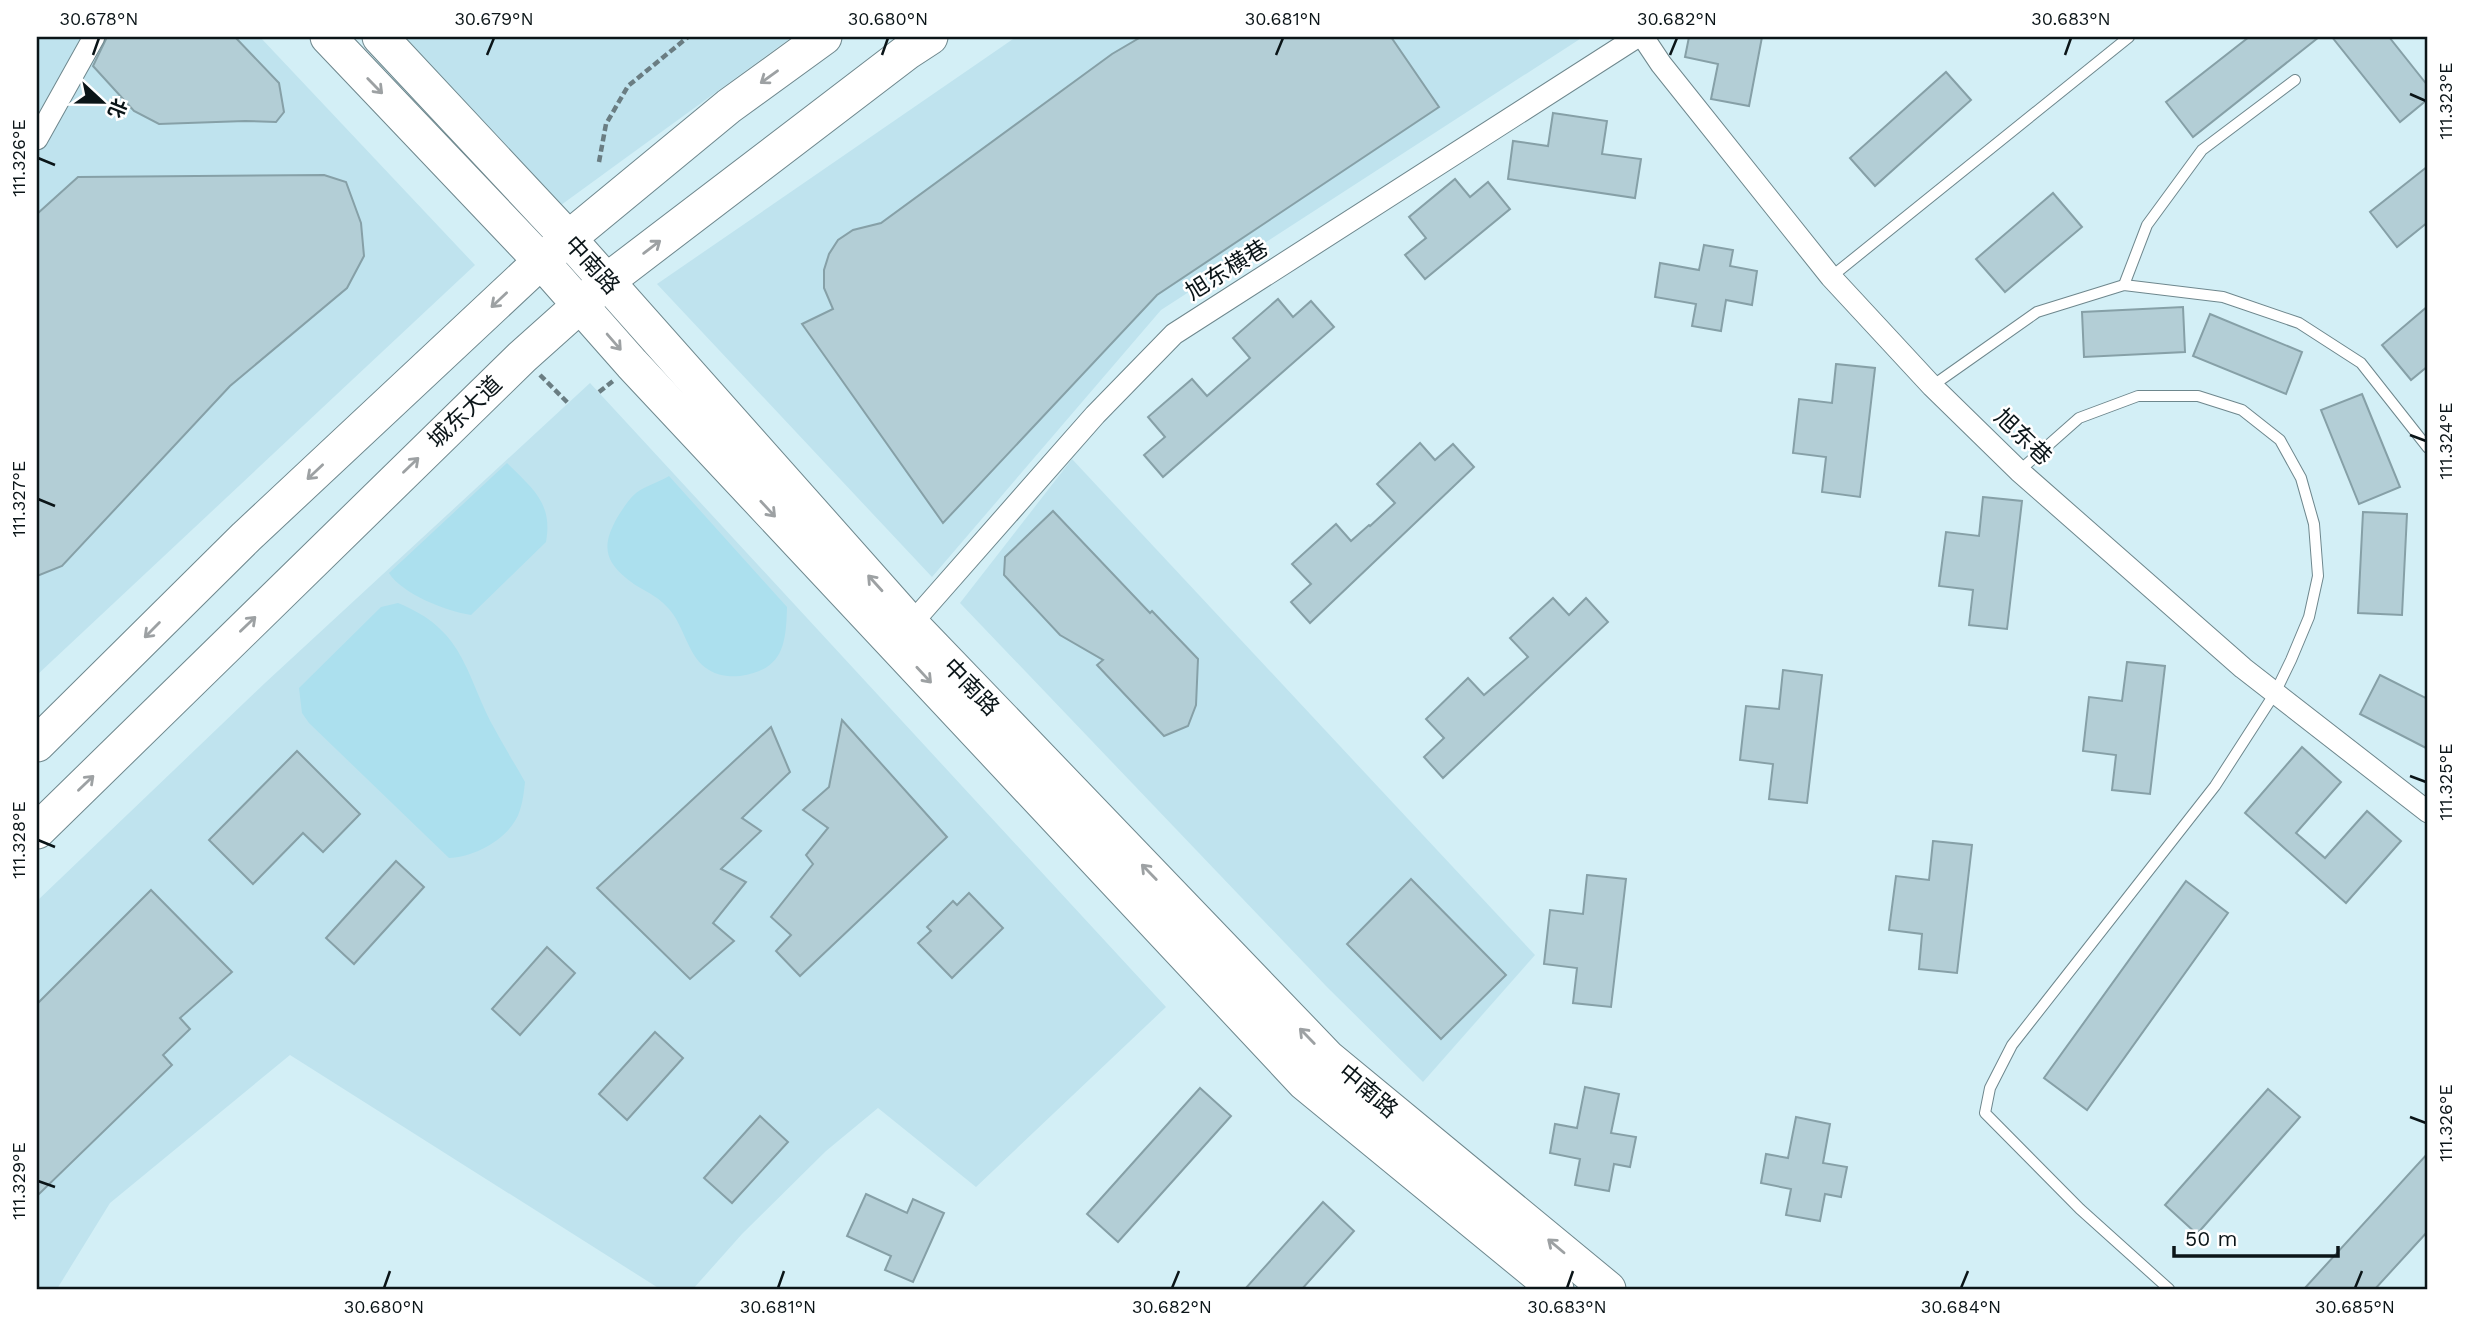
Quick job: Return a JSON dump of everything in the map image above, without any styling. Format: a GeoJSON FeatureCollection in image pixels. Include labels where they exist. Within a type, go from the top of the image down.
{"type":"FeatureCollection","features":[{"type":"Feature","properties":{"kind":"main road","name":"中南路"},"geometry":{"type":"LineString","coordinates":[[328,37],[541,261],[632,364],[1306,1083],[1556,1289]]}},
{"type":"Feature","properties":{"kind":"main road","name":"中南路"},"geometry":{"type":"LineString","coordinates":[[380,37],[607,281],[911,624],[1328,1058],[1608,1289]]}},
{"type":"Feature","properties":{"kind":"main road"},"geometry":{"type":"LineString","coordinates":[[37,744],[246,537],[541,261],[729,106],[824,37]]}},
{"type":"Feature","properties":{"kind":"main road","name":"城东大道"},"geometry":{"type":"LineString","coordinates":[[37,831],[522,356],[580,304],[930,37]]}},
{"type":"Feature","properties":{"kind":"street"},"geometry":{"type":"LineString","coordinates":[[37,139],[94,37]]}},
{"type":"Feature","properties":{"kind":"street","name":"旭东横巷"},"geometry":{"type":"LineString","coordinates":[[911,624],[1095,415],[1174,334],[1637,37]]}},
{"type":"Feature","properties":{"kind":"street","name":"旭东巷"},"geometry":{"type":"LineString","coordinates":[[1643,37],[1661,64],[1831,277],[1932,386],[2019,471],[2244,668],[2428,812]]}},
{"type":"Feature","properties":{"kind":"lane"},"geometry":{"type":"LineString","coordinates":[[1831,277],[2129,37]]}},
{"type":"Feature","properties":{"kind":"lane"},"geometry":{"type":"LineString","coordinates":[[2124,285],[2147,225],[2202,150],[2295,80]]}},
{"type":"Feature","properties":{"kind":"lane"},"geometry":{"type":"LineString","coordinates":[[1932,386],[2037,312],[2124,285],[2223,297],[2299,323],[2361,363],[2428,448]]}},
{"type":"Feature","properties":{"kind":"lane"},"geometry":{"type":"LineString","coordinates":[[2019,471],[2079,418],[2138,396],[2197,396],[2242,410],[2280,440],[2301,478],[2314,524],[2318,576],[2309,617],[2275,693],[2215,786],[2012,1045],[1990,1088],[1987,1101],[1985,1113],[2080,1209],[2169,1289]]}},
{"type":"Feature","properties":{"kind":"path"},"geometry":{"type":"LineString","coordinates":[[600,162],[606,124],[628,86],[688,37]]}},
{"type":"Feature","properties":{"kind":"path"},"geometry":{"type":"LineString","coordinates":[[522,356],[568,403]]}},
{"type":"Feature","properties":{"kind":"shaded area"},"geometry":{"type":"Polygon","coordinates":[[[37,37],[260,37],[475,265],[37,675],[37,37]]]}},
{"type":"Feature","properties":{"kind":"shaded area"},"geometry":{"type":"Polygon","coordinates":[[[404,37],[792,37],[561,205],[404,37]]]}},
{"type":"Feature","properties":{"kind":"shaded area"},"geometry":{"type":"Polygon","coordinates":[[[1016,37],[1583,37],[1161,310],[932,577],[657,284],[1016,37]]]}},
{"type":"Feature","properties":{"kind":"shaded area"},"geometry":{"type":"Polygon","coordinates":[[[590,383],[1166,1007],[976,1187],[878,1108],[826,1151],[742,1234],[693,1289],[660,1289],[290,1055],[110,1203],[57,1289],[37,1289],[37,901],[265,683],[590,383]]]}},
{"type":"Feature","properties":{"kind":"shaded area"},"geometry":{"type":"Polygon","coordinates":[[[1072,459],[1535,955],[1423,1082],[1327,987],[960,603],[1072,459]]]}},
{"type":"Feature","properties":{"kind":"shaded area"},"geometry":{"type":"Polygon","coordinates":[[[507,463],[533,489],[544,507],[547,517],[546,542],[471,615],[449,610],[426,600],[395,581],[389,573],[507,463]]]}},
{"type":"Feature","properties":{"kind":"shaded area"},"geometry":{"type":"Polygon","coordinates":[[[669,476],[787,607],[783,644],[774,662],[765,668],[736,676],[720,675],[709,670],[696,658],[669,609],[626,578],[609,557],[609,535],[625,505],[640,491],[669,476]]]}},
{"type":"Feature","properties":{"kind":"shaded area"},"geometry":{"type":"Polygon","coordinates":[[[398,603],[437,626],[449,639],[468,670],[493,726],[525,782],[520,810],[509,829],[492,844],[459,857],[449,858],[309,723],[302,713],[299,688],[381,607],[398,603]]]}},
{"type":"Feature","properties":{"kind":"building"},"geometry":{"type":"Polygon","coordinates":[[[107,37],[235,37],[279,83],[284,112],[276,122],[159,124],[134,111],[93,66],[107,37]]]}},
{"type":"Feature","properties":{"kind":"building"},"geometry":{"type":"Polygon","coordinates":[[[1141,37],[1391,37],[1439,107],[1157,295],[943,523],[802,324],[833,309],[824,288],[824,270],[829,254],[838,240],[853,230],[881,223],[1112,54],[1141,37]]]}},
{"type":"Feature","properties":{"kind":"building"},"geometry":{"type":"Polygon","coordinates":[[[1689,37],[1762,37],[1749,106],[1711,99],[1718,64],[1685,57],[1689,37]]]}},
{"type":"Feature","properties":{"kind":"building"},"geometry":{"type":"Polygon","coordinates":[[[2249,37],[2319,37],[2193,137],[2166,102],[2249,37]]]}},
{"type":"Feature","properties":{"kind":"building"},"geometry":{"type":"Polygon","coordinates":[[[2332,37],[2389,37],[2428,86],[2428,99],[2400,122],[2332,37]]]}},
{"type":"Feature","properties":{"kind":"building"},"geometry":{"type":"Polygon","coordinates":[[[1946,72],[1971,100],[1875,186],[1850,158],[1946,72]]]}},
{"type":"Feature","properties":{"kind":"building"},"geometry":{"type":"Polygon","coordinates":[[[1553,113],[1607,121],[1602,154],[1641,159],[1635,198],[1508,179],[1513,141],[1548,146],[1553,113]]]}},
{"type":"Feature","properties":{"kind":"building"},"geometry":{"type":"Polygon","coordinates":[[[2428,166],[2428,222],[2397,247],[2370,212],[2428,166]]]}},
{"type":"Feature","properties":{"kind":"building"},"geometry":{"type":"Polygon","coordinates":[[[324,175],[346,182],[361,223],[364,256],[347,288],[230,386],[62,566],[37,576],[37,214],[78,177],[324,175]]]}},
{"type":"Feature","properties":{"kind":"building"},"geometry":{"type":"Polygon","coordinates":[[[1455,179],[1470,197],[1488,182],[1510,209],[1425,279],[1405,255],[1426,238],[1409,217],[1455,179]]]}},
{"type":"Feature","properties":{"kind":"building"},"geometry":{"type":"Polygon","coordinates":[[[2053,193],[2082,227],[2005,292],[1976,259],[2053,193]]]}},
{"type":"Feature","properties":{"kind":"building"},"geometry":{"type":"Polygon","coordinates":[[[1704,245],[1733,250],[1730,266],[1757,271],[1752,305],[1726,300],[1721,331],[1692,326],[1696,304],[1655,297],[1660,263],[1699,270],[1704,245]]]}},
{"type":"Feature","properties":{"kind":"building"},"geometry":{"type":"Polygon","coordinates":[[[1278,299],[1293,317],[1311,301],[1334,327],[1163,477],[1144,455],[1165,437],[1148,417],[1192,379],[1207,396],[1250,358],[1233,338],[1278,299]]]}},
{"type":"Feature","properties":{"kind":"building"},"geometry":{"type":"Polygon","coordinates":[[[2428,306],[2428,366],[2411,380],[2382,345],[2428,306]]]}},
{"type":"Feature","properties":{"kind":"building"},"geometry":{"type":"Polygon","coordinates":[[[2183,307],[2185,352],[2084,357],[2082,312],[2183,307]]]}},
{"type":"Feature","properties":{"kind":"building"},"geometry":{"type":"Polygon","coordinates":[[[2210,314],[2302,352],[2286,394],[2193,356],[2210,314]]]}},
{"type":"Feature","properties":{"kind":"building"},"geometry":{"type":"Polygon","coordinates":[[[1836,364],[1875,368],[1860,497],[1822,492],[1826,457],[1793,453],[1799,399],[1832,403],[1836,364]]]}},
{"type":"Feature","properties":{"kind":"building"},"geometry":{"type":"Polygon","coordinates":[[[2362,394],[2400,487],[2359,504],[2321,410],[2362,394]]]}},
{"type":"Feature","properties":{"kind":"building"},"geometry":{"type":"Polygon","coordinates":[[[1420,443],[1435,460],[1453,444],[1474,467],[1310,623],[1291,602],[1311,584],[1292,564],[1336,524],[1351,541],[1395,503],[1377,484],[1420,443]]]}},
{"type":"Feature","properties":{"kind":"building"},"geometry":{"type":"Polygon","coordinates":[[[1983,497],[2022,501],[2007,629],[1969,625],[1973,590],[1939,586],[1946,532],[1979,536],[1983,497]]]}},
{"type":"Feature","properties":{"kind":"building"},"geometry":{"type":"Polygon","coordinates":[[[1053,511],[1198,659],[1196,705],[1188,726],[1164,736],[1097,665],[1103,660],[1060,635],[1004,575],[1005,557],[1053,511]]]}},
{"type":"Feature","properties":{"kind":"building"},"geometry":{"type":"Polygon","coordinates":[[[2363,512],[2407,514],[2402,615],[2358,613],[2363,512]]]}},
{"type":"Feature","properties":{"kind":"building"},"geometry":{"type":"Polygon","coordinates":[[[1553,598],[1569,615],[1586,598],[1608,622],[1443,778],[1424,757],[1444,738],[1426,719],[1468,678],[1484,695],[1528,657],[1510,638],[1553,598]]]}},
{"type":"Feature","properties":{"kind":"building"},"geometry":{"type":"Polygon","coordinates":[[[2127,662],[2165,666],[2150,794],[2112,790],[2116,755],[2083,751],[2089,697],[2122,701],[2127,662]]]}},
{"type":"Feature","properties":{"kind":"building"},"geometry":{"type":"Polygon","coordinates":[[[1783,670],[1822,675],[1807,803],[1769,799],[1773,764],[1740,760],[1746,706],[1779,709],[1783,670]]]}},
{"type":"Feature","properties":{"kind":"building"},"geometry":{"type":"Polygon","coordinates":[[[2380,675],[2428,699],[2428,749],[2360,714],[2380,675]]]}},
{"type":"Feature","properties":{"kind":"building"},"geometry":{"type":"Polygon","coordinates":[[[842,720],[947,837],[800,976],[776,951],[791,935],[771,917],[813,864],[806,855],[828,828],[803,810],[829,787],[842,720]]]}},
{"type":"Feature","properties":{"kind":"building"},"geometry":{"type":"Polygon","coordinates":[[[771,727],[790,772],[742,818],[761,831],[721,869],[746,882],[713,923],[734,941],[690,979],[597,888],[771,727]]]}},
{"type":"Feature","properties":{"kind":"building"},"geometry":{"type":"Polygon","coordinates":[[[2302,747],[2341,782],[2296,833],[2325,858],[2367,811],[2401,841],[2346,903],[2245,813],[2302,747]]]}},
{"type":"Feature","properties":{"kind":"building"},"geometry":{"type":"Polygon","coordinates":[[[297,751],[360,814],[323,852],[303,833],[253,884],[209,840],[297,751]]]}},
{"type":"Feature","properties":{"kind":"building"},"geometry":{"type":"Polygon","coordinates":[[[1933,841],[1972,845],[1957,973],[1919,969],[1922,934],[1889,930],[1896,876],[1929,880],[1933,841]]]}},
{"type":"Feature","properties":{"kind":"building"},"geometry":{"type":"Polygon","coordinates":[[[396,861],[424,887],[354,964],[326,938],[396,861]]]}},
{"type":"Feature","properties":{"kind":"building"},"geometry":{"type":"Polygon","coordinates":[[[1587,875],[1626,879],[1611,1007],[1573,1003],[1577,968],[1544,964],[1550,910],[1583,914],[1587,875]]]}},
{"type":"Feature","properties":{"kind":"building"},"geometry":{"type":"Polygon","coordinates":[[[1411,879],[1506,975],[1441,1039],[1347,944],[1411,879]]]}},
{"type":"Feature","properties":{"kind":"building"},"geometry":{"type":"Polygon","coordinates":[[[2186,881],[2228,913],[2087,1110],[2044,1078],[2186,881]]]}},
{"type":"Feature","properties":{"kind":"building"},"geometry":{"type":"Polygon","coordinates":[[[151,890],[232,972],[180,1018],[190,1029],[163,1055],[172,1065],[37,1196],[37,1004],[151,890]]]}},
{"type":"Feature","properties":{"kind":"building"},"geometry":{"type":"Polygon","coordinates":[[[969,893],[1003,928],[952,978],[918,943],[931,931],[927,927],[953,901],[957,905],[969,893]]]}},
{"type":"Feature","properties":{"kind":"building"},"geometry":{"type":"Polygon","coordinates":[[[547,947],[575,973],[520,1035],[492,1009],[547,947]]]}},
{"type":"Feature","properties":{"kind":"building"},"geometry":{"type":"Polygon","coordinates":[[[655,1032],[683,1058],[627,1120],[599,1094],[655,1032]]]}},
{"type":"Feature","properties":{"kind":"building"},"geometry":{"type":"Polygon","coordinates":[[[1585,1087],[1619,1094],[1611,1133],[1636,1137],[1630,1167],[1614,1164],[1609,1191],[1575,1185],[1580,1159],[1550,1153],[1555,1124],[1577,1128],[1585,1087]]]}},
{"type":"Feature","properties":{"kind":"building"},"geometry":{"type":"Polygon","coordinates":[[[1200,1088],[1231,1116],[1118,1242],[1087,1214],[1200,1088]]]}},
{"type":"Feature","properties":{"kind":"building"},"geometry":{"type":"Polygon","coordinates":[[[2268,1089],[2300,1117],[2197,1234],[2165,1205],[2268,1089]]]}},
{"type":"Feature","properties":{"kind":"building"},"geometry":{"type":"Polygon","coordinates":[[[760,1116],[788,1142],[732,1203],[704,1178],[760,1116]]]}},
{"type":"Feature","properties":{"kind":"building"},"geometry":{"type":"Polygon","coordinates":[[[1796,1117],[1830,1124],[1823,1163],[1847,1167],[1841,1197],[1825,1194],[1820,1221],[1786,1215],[1791,1189],[1761,1183],[1766,1154],[1788,1158],[1796,1117]]]}},
{"type":"Feature","properties":{"kind":"building"},"geometry":{"type":"Polygon","coordinates":[[[2428,1153],[2428,1231],[2375,1289],[2304,1289],[2428,1153]]]}},
{"type":"Feature","properties":{"kind":"building"},"geometry":{"type":"Polygon","coordinates":[[[866,1194],[907,1213],[913,1199],[944,1213],[913,1282],[885,1270],[891,1256],[847,1236],[866,1194]]]}},
{"type":"Feature","properties":{"kind":"building"},"geometry":{"type":"Polygon","coordinates":[[[1323,1202],[1354,1231],[1302,1289],[1245,1289],[1323,1202]]]}}]}
